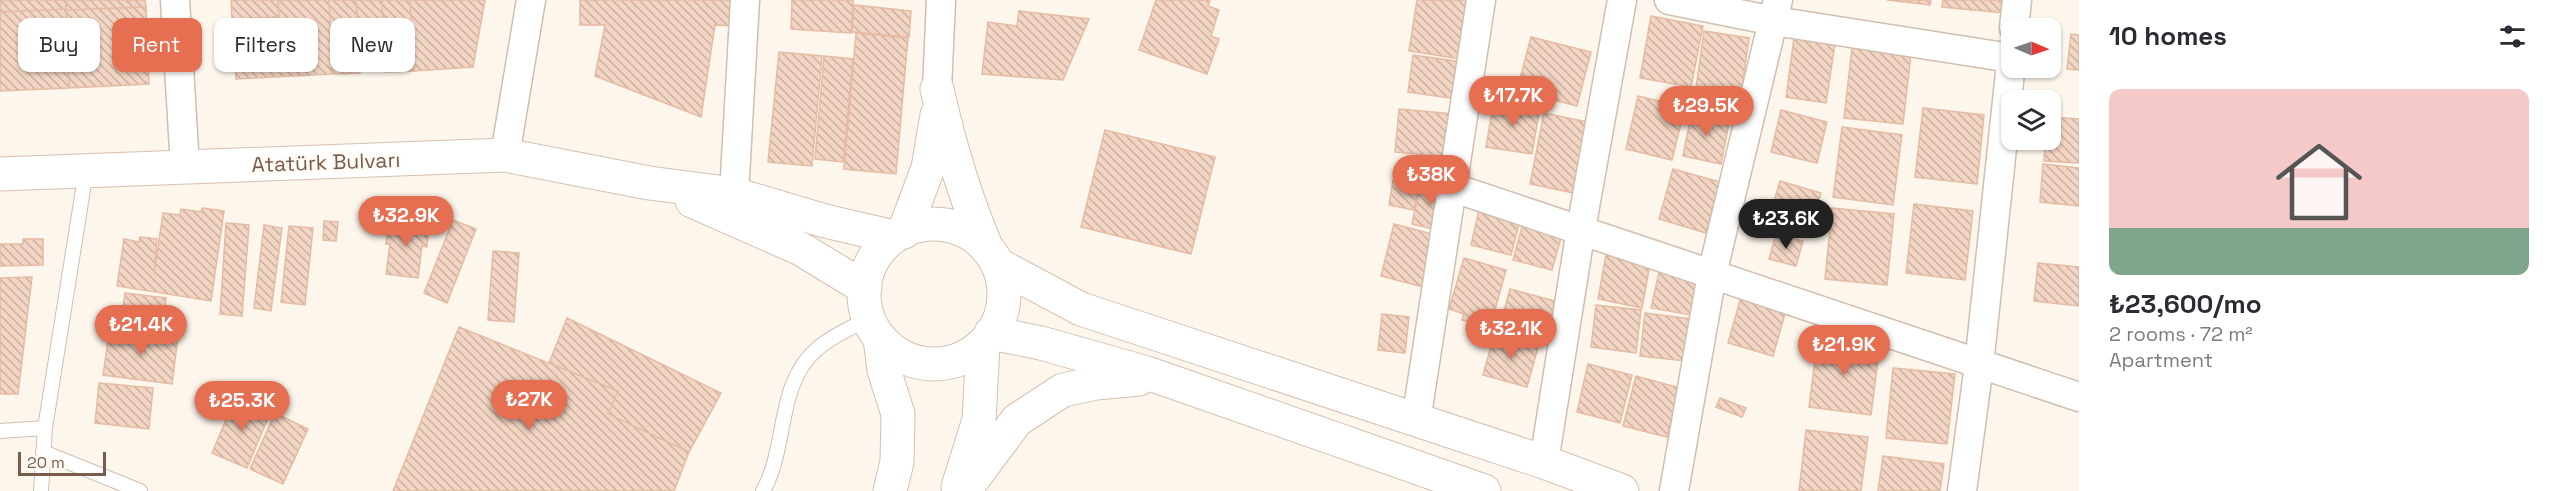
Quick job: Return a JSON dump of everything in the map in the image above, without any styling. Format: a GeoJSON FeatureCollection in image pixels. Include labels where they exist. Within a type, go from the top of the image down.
{"type":"FeatureCollection","features":[{"type":"Feature","properties":{"kind":"main road"},"geometry":{"type":"LineString","coordinates":[[649,183],[801,249],[871,314],[897,353],[918,362],[941,364],[964,358],[987,339],[997,326],[1004,303],[1004,280],[972,214],[950,145],[937,89]]}},
{"type":"Feature","properties":{"kind":"main road"},"geometry":{"type":"LineString","coordinates":[[899,234],[928,168],[937,117],[937,89]]}},
{"type":"Feature","properties":{"kind":"main road","name":"Atatürk Bulvarı"},"geometry":{"type":"LineString","coordinates":[[0,174],[505,155],[649,183]]}},
{"type":"Feature","properties":{"kind":"main road"},"geometry":{"type":"LineString","coordinates":[[649,183],[734,194],[825,221],[899,234]]}},
{"type":"Feature","properties":{"kind":"main road"},"geometry":{"type":"LineString","coordinates":[[890,491],[897,462],[898,414],[884,370],[871,314],[869,268],[879,251],[899,234],[914,226],[938,224],[960,228],[980,240],[992,257],[1081,309],[1544,462],[1622,491]]}},
{"type":"Feature","properties":{"kind":"main road"},"geometry":{"type":"LineString","coordinates":[[987,339],[1041,344],[1174,383],[1484,491]]}},
{"type":"Feature","properties":{"kind":"main road"},"geometry":{"type":"LineString","coordinates":[[956,491],[979,420],[987,339]]}},
{"type":"Feature","properties":{"kind":"main road"},"geometry":{"type":"LineString","coordinates":[[964,491],[1017,420],[1063,390],[1132,378],[1174,383]]}},
{"type":"Feature","properties":{"kind":"street"},"geometry":{"type":"LineString","coordinates":[[175,0],[184,168]]}},
{"type":"Feature","properties":{"kind":"street"},"geometry":{"type":"LineString","coordinates":[[505,155],[531,0]]}},
{"type":"Feature","properties":{"kind":"street"},"geometry":{"type":"LineString","coordinates":[[734,194],[745,0]]}},
{"type":"Feature","properties":{"kind":"street"},"geometry":{"type":"LineString","coordinates":[[937,89],[941,0]]}},
{"type":"Feature","properties":{"kind":"street"},"geometry":{"type":"LineString","coordinates":[[1416,421],[1480,0]]}},
{"type":"Feature","properties":{"kind":"street"},"geometry":{"type":"LineString","coordinates":[[1544,462],[1581,229],[1622,0]]}},
{"type":"Feature","properties":{"kind":"street"},"geometry":{"type":"LineString","coordinates":[[1669,0],[1776,10],[2001,54]]}},
{"type":"Feature","properties":{"kind":"street"},"geometry":{"type":"LineString","coordinates":[[2015,18],[2017,0]]}},
{"type":"Feature","properties":{"kind":"street"},"geometry":{"type":"LineString","coordinates":[[1674,491],[1712,274],[1776,10]]}},
{"type":"Feature","properties":{"kind":"street"},"geometry":{"type":"LineString","coordinates":[[1962,491],[1979,365],[2009,78]]}},
{"type":"Feature","properties":{"kind":"street"},"geometry":{"type":"LineString","coordinates":[[1451,187],[2079,397]]}},
{"type":"Feature","properties":{"kind":"lane"},"geometry":{"type":"LineString","coordinates":[[41,491],[45,428],[86,171]]}},
{"type":"Feature","properties":{"kind":"lane"},"geometry":{"type":"LineString","coordinates":[[763,491],[781,440],[788,401],[798,371],[817,349],[871,314]]}},
{"type":"Feature","properties":{"kind":"lane"},"geometry":{"type":"LineString","coordinates":[[0,430],[45,428]]}},
{"type":"Feature","properties":{"kind":"lane"},"geometry":{"type":"LineString","coordinates":[[43,452],[140,491]]}},
{"type":"Feature","properties":{"kind":"building"},"geometry":{"type":"Polygon","coordinates":[[[0,0],[66,0],[66,9],[0,12],[0,0]]]}},
{"type":"Feature","properties":{"kind":"building"},"geometry":{"type":"Polygon","coordinates":[[[66,0],[145,0],[146,7],[66,10],[66,0]]]}},
{"type":"Feature","properties":{"kind":"building"},"geometry":{"type":"Polygon","coordinates":[[[231,0],[278,0],[279,17],[232,18],[231,0]]]}},
{"type":"Feature","properties":{"kind":"building"},"geometry":{"type":"Polygon","coordinates":[[[278,0],[329,0],[330,72],[332,74],[236,79],[236,72],[318,72],[318,18],[279,18],[278,0]]]}},
{"type":"Feature","properties":{"kind":"building"},"geometry":{"type":"Polygon","coordinates":[[[329,0],[356,0],[357,18],[330,18],[330,25],[329,0]]]}},
{"type":"Feature","properties":{"kind":"building"},"geometry":{"type":"Polygon","coordinates":[[[356,0],[382,0],[382,18],[357,18],[356,0]]]}},
{"type":"Feature","properties":{"kind":"building"},"geometry":{"type":"Polygon","coordinates":[[[382,0],[410,0],[411,18],[383,18],[382,0]]]}},
{"type":"Feature","properties":{"kind":"building"},"geometry":{"type":"Polygon","coordinates":[[[410,0],[485,0],[473,67],[415,71],[415,18],[411,18],[410,0]]]}},
{"type":"Feature","properties":{"kind":"building"},"geometry":{"type":"Polygon","coordinates":[[[580,0],[735,0],[734,26],[715,25],[701,117],[595,76],[605,25],[580,25],[580,0]]]}},
{"type":"Feature","properties":{"kind":"building"},"geometry":{"type":"Polygon","coordinates":[[[792,0],[853,0],[851,33],[791,29],[792,0]]]}},
{"type":"Feature","properties":{"kind":"building"},"geometry":{"type":"Polygon","coordinates":[[[1156,0],[1210,0],[1208,6],[1219,10],[1211,36],[1219,39],[1207,74],[1139,50],[1156,0]]]}},
{"type":"Feature","properties":{"kind":"building"},"geometry":{"type":"Polygon","coordinates":[[[1417,0],[1470,0],[1460,59],[1409,51],[1417,0]]]}},
{"type":"Feature","properties":{"kind":"building"},"geometry":{"type":"Polygon","coordinates":[[[1887,0],[1931,0],[1930,5],[1887,0]]]}},
{"type":"Feature","properties":{"kind":"building"},"geometry":{"type":"Polygon","coordinates":[[[1943,0],[2005,0],[2004,13],[1942,7],[1943,0]]]}},
{"type":"Feature","properties":{"kind":"building"},"geometry":{"type":"Polygon","coordinates":[[[854,5],[911,11],[909,37],[852,32],[854,5]]]}},
{"type":"Feature","properties":{"kind":"building"},"geometry":{"type":"Polygon","coordinates":[[[146,7],[146,18],[112,18],[112,72],[149,72],[149,84],[69,88],[68,72],[100,72],[100,18],[66,18],[66,10],[146,7]]]}},
{"type":"Feature","properties":{"kind":"building"},"geometry":{"type":"Polygon","coordinates":[[[66,9],[66,18],[18,18],[18,72],[68,72],[69,88],[0,91],[0,12],[66,9]]]}},
{"type":"Feature","properties":{"kind":"building"},"geometry":{"type":"Polygon","coordinates":[[[1019,11],[1089,19],[1063,80],[982,74],[988,22],[1017,26],[1019,11]]]}},
{"type":"Feature","properties":{"kind":"building"},"geometry":{"type":"Polygon","coordinates":[[[1651,16],[1703,26],[1691,87],[1640,78],[1651,16]]]}},
{"type":"Feature","properties":{"kind":"building"},"geometry":{"type":"Polygon","coordinates":[[[1704,31],[1749,38],[1740,102],[1695,95],[1704,31]]]}},
{"type":"Feature","properties":{"kind":"building"},"geometry":{"type":"Polygon","coordinates":[[[856,33],[908,38],[896,174],[844,169],[856,33]]]}},
{"type":"Feature","properties":{"kind":"building"},"geometry":{"type":"Polygon","coordinates":[[[2071,34],[2079,35],[2079,70],[2067,69],[2071,34]]]}},
{"type":"Feature","properties":{"kind":"building"},"geometry":{"type":"Polygon","coordinates":[[[1531,37],[1591,52],[1577,106],[1517,90],[1531,37]]]}},
{"type":"Feature","properties":{"kind":"building"},"geometry":{"type":"Polygon","coordinates":[[[1794,38],[1835,44],[1826,103],[1786,97],[1794,38]]]}},
{"type":"Feature","properties":{"kind":"building"},"geometry":{"type":"Polygon","coordinates":[[[1852,48],[1911,54],[1903,124],[1844,118],[1852,48]]]}},
{"type":"Feature","properties":{"kind":"building"},"geometry":{"type":"Polygon","coordinates":[[[779,52],[822,56],[812,166],[768,162],[779,52]]]}},
{"type":"Feature","properties":{"kind":"building"},"geometry":{"type":"Polygon","coordinates":[[[1413,55],[1462,62],[1457,99],[1408,92],[1413,55]]]}},
{"type":"Feature","properties":{"kind":"building"},"geometry":{"type":"Polygon","coordinates":[[[824,56],[853,59],[843,162],[815,159],[824,56]]]}},
{"type":"Feature","properties":{"kind":"building"},"geometry":{"type":"Polygon","coordinates":[[[332,72],[360,73],[332,74],[332,72]]]}},
{"type":"Feature","properties":{"kind":"building"},"geometry":{"type":"Polygon","coordinates":[[[1638,96],[1685,107],[1672,160],[1626,149],[1638,96]]]}},
{"type":"Feature","properties":{"kind":"building"},"geometry":{"type":"Polygon","coordinates":[[[1494,100],[1540,107],[1532,154],[1486,147],[1494,100]]]}},
{"type":"Feature","properties":{"kind":"building"},"geometry":{"type":"Polygon","coordinates":[[[1923,108],[1984,115],[1977,184],[1915,177],[1923,108]]]}},
{"type":"Feature","properties":{"kind":"building"},"geometry":{"type":"Polygon","coordinates":[[[1399,109],[1454,114],[1449,157],[1395,152],[1399,109]]]}},
{"type":"Feature","properties":{"kind":"building"},"geometry":{"type":"Polygon","coordinates":[[[1692,110],[1730,118],[1721,164],[1683,156],[1692,110]]]}},
{"type":"Feature","properties":{"kind":"building"},"geometry":{"type":"Polygon","coordinates":[[[1781,110],[1827,122],[1817,163],[1771,152],[1781,110]]]}},
{"type":"Feature","properties":{"kind":"building"},"geometry":{"type":"Polygon","coordinates":[[[1544,113],[1588,122],[1574,193],[1530,184],[1544,113]]]}},
{"type":"Feature","properties":{"kind":"building"},"geometry":{"type":"Polygon","coordinates":[[[2061,118],[2079,119],[2079,163],[2044,161],[2045,150],[2061,150],[2061,118]]]}},
{"type":"Feature","properties":{"kind":"building"},"geometry":{"type":"Polygon","coordinates":[[[1842,127],[1902,135],[1893,205],[1833,197],[1842,127]]]}},
{"type":"Feature","properties":{"kind":"building"},"geometry":{"type":"Polygon","coordinates":[[[1105,130],[1215,157],[1191,254],[1081,227],[1105,130]]]}},
{"type":"Feature","properties":{"kind":"building"},"geometry":{"type":"Polygon","coordinates":[[[2043,164],[2079,168],[2079,206],[2040,202],[2043,164]]]}},
{"type":"Feature","properties":{"kind":"building"},"geometry":{"type":"Polygon","coordinates":[[[1673,169],[1720,182],[1706,233],[1659,219],[1673,169]]]}},
{"type":"Feature","properties":{"kind":"building"},"geometry":{"type":"Polygon","coordinates":[[[1393,180],[1419,184],[1414,210],[1389,205],[1393,180]]]}},
{"type":"Feature","properties":{"kind":"building"},"geometry":{"type":"Polygon","coordinates":[[[1421,181],[1450,187],[1441,231],[1412,224],[1421,181]]]}},
{"type":"Feature","properties":{"kind":"building"},"geometry":{"type":"Polygon","coordinates":[[[1780,181],[1821,193],[1810,231],[1769,219],[1780,181]]]}},
{"type":"Feature","properties":{"kind":"building"},"geometry":{"type":"Polygon","coordinates":[[[1914,204],[1973,211],[1965,280],[1906,273],[1914,204]]]}},
{"type":"Feature","properties":{"kind":"building"},"geometry":{"type":"Polygon","coordinates":[[[1480,206],[1521,216],[1511,255],[1471,245],[1480,206]]]}},
{"type":"Feature","properties":{"kind":"building"},"geometry":{"type":"Polygon","coordinates":[[[202,208],[224,211],[211,301],[117,286],[124,239],[139,242],[140,237],[157,239],[154,275],[163,213],[180,215],[181,209],[201,212],[202,208]]]}},
{"type":"Feature","properties":{"kind":"building"},"geometry":{"type":"Polygon","coordinates":[[[1832,208],[1894,214],[1887,285],[1825,279],[1832,208]]]}},
{"type":"Feature","properties":{"kind":"building"},"geometry":{"type":"Polygon","coordinates":[[[1525,216],[1564,227],[1552,270],[1513,260],[1525,216]]]}},
{"type":"Feature","properties":{"kind":"building"},"geometry":{"type":"Polygon","coordinates":[[[389,218],[429,223],[427,247],[422,246],[418,278],[386,274],[390,244],[386,244],[389,218]]]}},
{"type":"Feature","properties":{"kind":"building"},"geometry":{"type":"Polygon","coordinates":[[[453,220],[476,229],[447,303],[424,293],[453,220]]]}},
{"type":"Feature","properties":{"kind":"building"},"geometry":{"type":"Polygon","coordinates":[[[324,221],[338,222],[336,241],[323,240],[324,221]]]}},
{"type":"Feature","properties":{"kind":"building"},"geometry":{"type":"Polygon","coordinates":[[[226,223],[249,225],[242,316],[220,314],[226,223]]]}},
{"type":"Feature","properties":{"kind":"building"},"geometry":{"type":"Polygon","coordinates":[[[1394,224],[1440,236],[1427,288],[1381,276],[1394,224]]]}},
{"type":"Feature","properties":{"kind":"building"},"geometry":{"type":"Polygon","coordinates":[[[264,225],[282,228],[271,311],[254,308],[264,225]]]}},
{"type":"Feature","properties":{"kind":"building"},"geometry":{"type":"Polygon","coordinates":[[[289,226],[313,228],[305,305],[281,302],[289,226]]]}},
{"type":"Feature","properties":{"kind":"building"},"geometry":{"type":"Polygon","coordinates":[[[1776,234],[1803,241],[1796,266],[1769,259],[1776,234]]]}},
{"type":"Feature","properties":{"kind":"building"},"geometry":{"type":"Polygon","coordinates":[[[23,239],[43,239],[43,265],[0,266],[0,244],[23,244],[23,239]]]}},
{"type":"Feature","properties":{"kind":"building"},"geometry":{"type":"Polygon","coordinates":[[[493,251],[519,253],[514,322],[488,320],[493,251]]]}},
{"type":"Feature","properties":{"kind":"building"},"geometry":{"type":"Polygon","coordinates":[[[1606,255],[1650,264],[1642,308],[1598,299],[1606,255]]]}},
{"type":"Feature","properties":{"kind":"building"},"geometry":{"type":"Polygon","coordinates":[[[1464,258],[1506,270],[1490,328],[1462,320],[1464,314],[1449,309],[1464,258]]]}},
{"type":"Feature","properties":{"kind":"building"},"geometry":{"type":"Polygon","coordinates":[[[2038,263],[2079,267],[2079,306],[2034,301],[2038,263]]]}},
{"type":"Feature","properties":{"kind":"building"},"geometry":{"type":"Polygon","coordinates":[[[1659,272],[1698,279],[1691,315],[1651,308],[1659,272]]]}},
{"type":"Feature","properties":{"kind":"building"},"geometry":{"type":"Polygon","coordinates":[[[32,277],[18,394],[0,394],[0,278],[32,277]]]}},
{"type":"Feature","properties":{"kind":"building"},"geometry":{"type":"Polygon","coordinates":[[[1510,289],[1555,301],[1545,336],[1529,331],[1527,337],[1499,329],[1510,289]]]}},
{"type":"Feature","properties":{"kind":"building"},"geometry":{"type":"Polygon","coordinates":[[[1743,290],[1788,303],[1773,356],[1728,343],[1743,290]]]}},
{"type":"Feature","properties":{"kind":"building"},"geometry":{"type":"Polygon","coordinates":[[[125,293],[166,298],[163,321],[122,317],[125,293]]]}},
{"type":"Feature","properties":{"kind":"building"},"geometry":{"type":"Polygon","coordinates":[[[1596,305],[1641,310],[1636,353],[1591,347],[1596,305]]]}},
{"type":"Feature","properties":{"kind":"building"},"geometry":{"type":"Polygon","coordinates":[[[1645,313],[1691,319],[1686,361],[1640,356],[1645,313]]]}},
{"type":"Feature","properties":{"kind":"building"},"geometry":{"type":"Polygon","coordinates":[[[1382,314],[1409,317],[1405,353],[1378,350],[1382,314]]]}},
{"type":"Feature","properties":{"kind":"building"},"geometry":{"type":"Polygon","coordinates":[[[567,318],[721,393],[689,452],[608,414],[618,391],[549,363],[567,318]]]}},
{"type":"Feature","properties":{"kind":"building"},"geometry":{"type":"Polygon","coordinates":[[[110,327],[178,337],[172,384],[103,375],[110,327]]]}},
{"type":"Feature","properties":{"kind":"building"},"geometry":{"type":"Polygon","coordinates":[[[459,327],[618,391],[608,414],[689,452],[674,491],[393,491],[459,327]]]}},
{"type":"Feature","properties":{"kind":"building"},"geometry":{"type":"Polygon","coordinates":[[[1495,332],[1539,344],[1527,387],[1483,375],[1495,332]]]}},
{"type":"Feature","properties":{"kind":"building"},"geometry":{"type":"Polygon","coordinates":[[[1818,336],[1880,344],[1871,415],[1809,407],[1818,336]]]}},
{"type":"Feature","properties":{"kind":"building"},"geometry":{"type":"Polygon","coordinates":[[[1588,364],[1632,375],[1620,423],[1577,412],[1588,364]]]}},
{"type":"Feature","properties":{"kind":"building"},"geometry":{"type":"Polygon","coordinates":[[[1893,368],[1955,374],[1947,444],[1886,438],[1893,368]]]}},
{"type":"Feature","properties":{"kind":"building"},"geometry":{"type":"Polygon","coordinates":[[[1636,376],[1680,388],[1667,437],[1623,426],[1636,376]]]}},
{"type":"Feature","properties":{"kind":"building"},"geometry":{"type":"Polygon","coordinates":[[[99,383],[153,388],[149,429],[95,423],[99,383]]]}},
{"type":"Feature","properties":{"kind":"building"},"geometry":{"type":"Polygon","coordinates":[[[236,396],[271,411],[247,468],[212,453],[236,396]]]}},
{"type":"Feature","properties":{"kind":"building"},"geometry":{"type":"Polygon","coordinates":[[[1720,398],[1746,408],[1742,417],[1716,407],[1720,398]]]}},
{"type":"Feature","properties":{"kind":"building"},"geometry":{"type":"Polygon","coordinates":[[[275,413],[308,429],[283,484],[250,469],[275,413]]]}},
{"type":"Feature","properties":{"kind":"building"},"geometry":{"type":"Polygon","coordinates":[[[1806,430],[1868,437],[1861,491],[1799,491],[1806,430]]]}},
{"type":"Feature","properties":{"kind":"building"},"geometry":{"type":"Polygon","coordinates":[[[1883,456],[1944,464],[1940,491],[1878,491],[1883,456]]]}}]}
